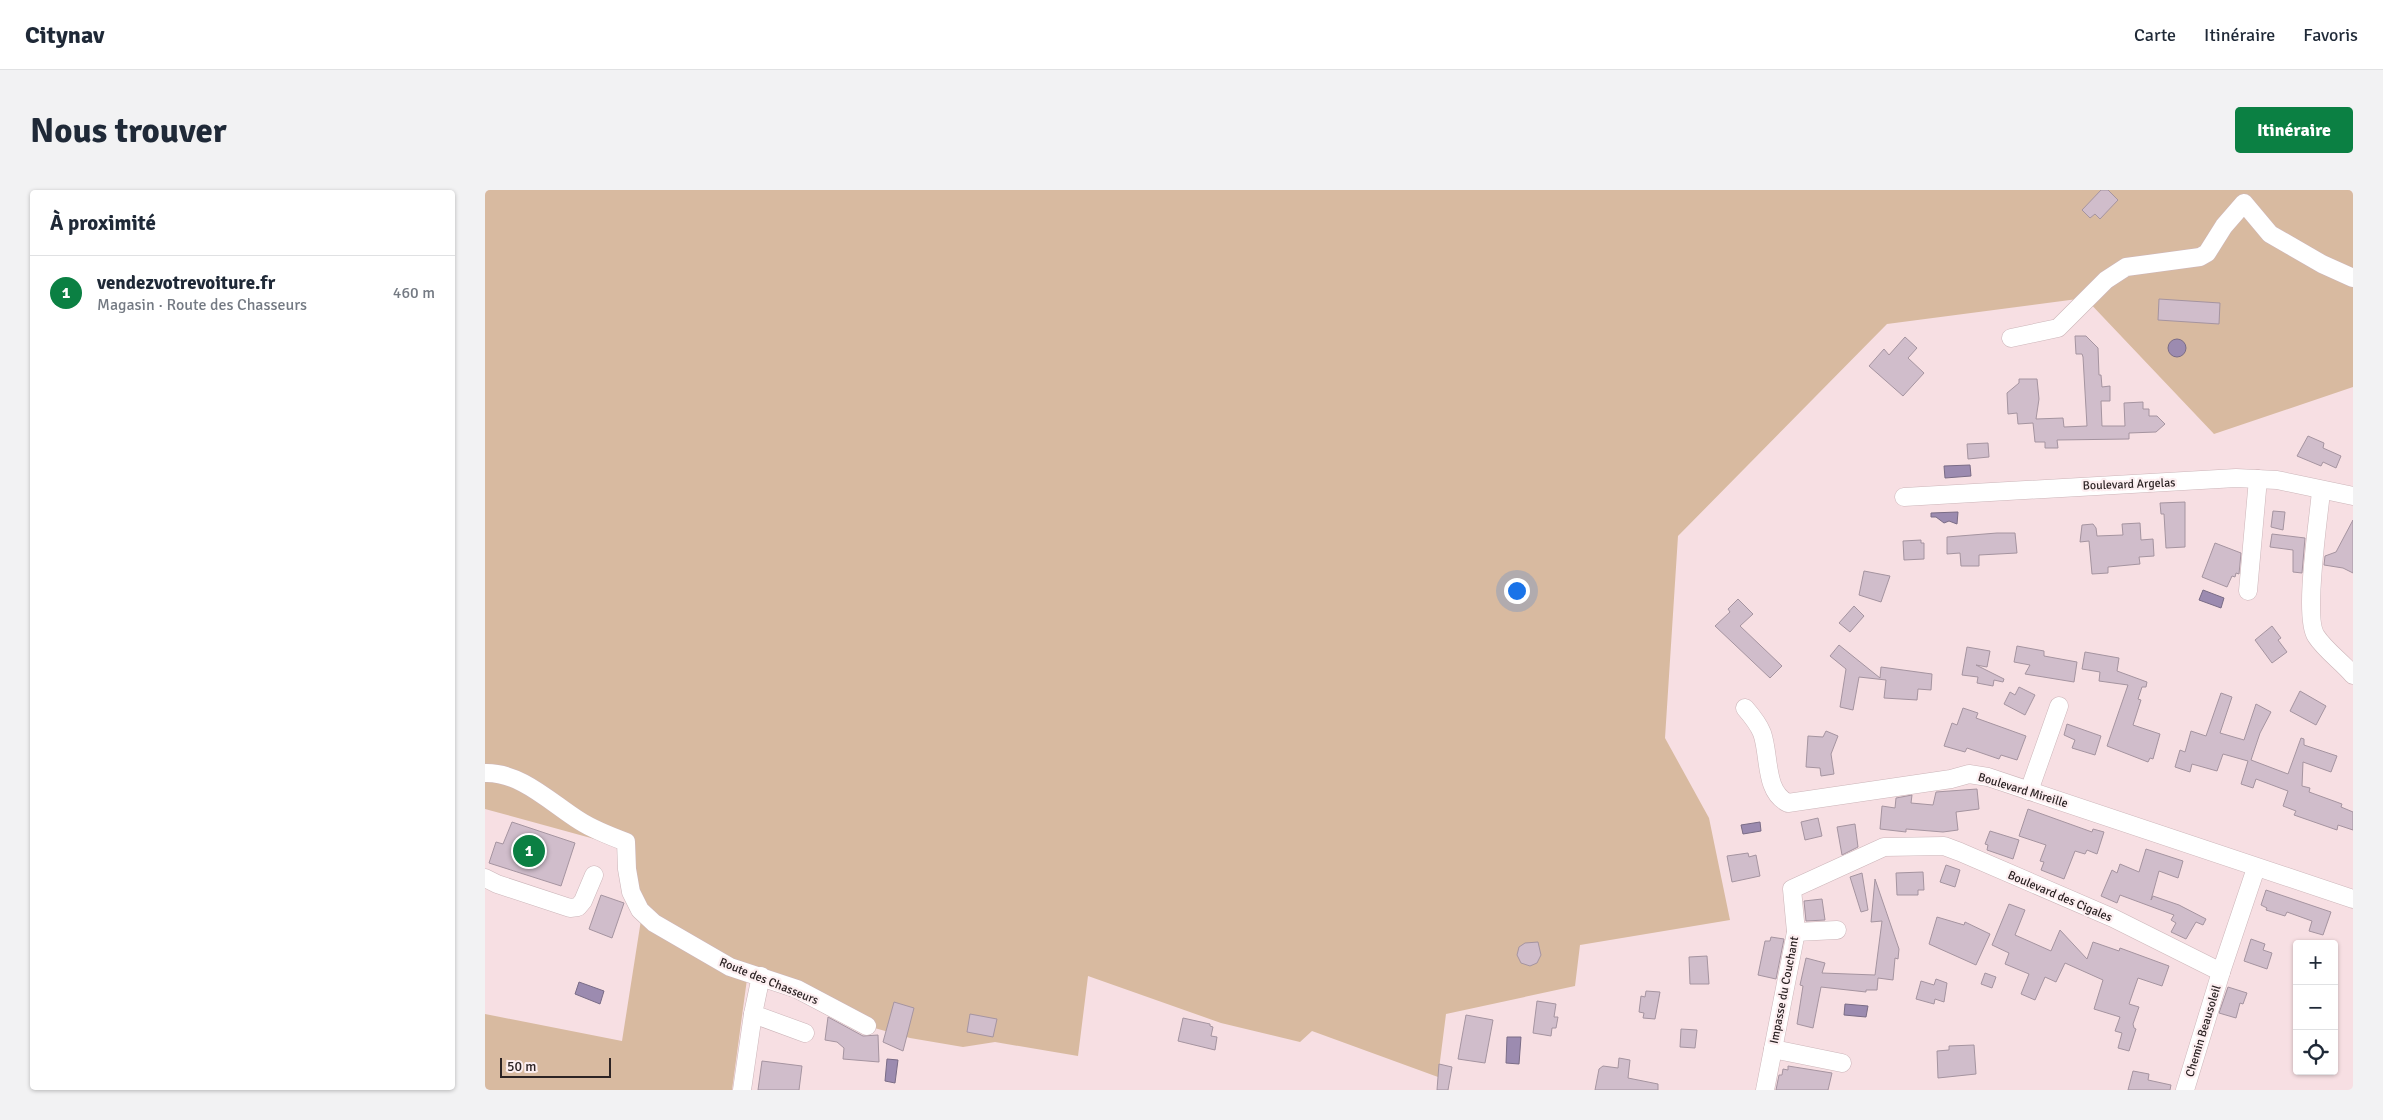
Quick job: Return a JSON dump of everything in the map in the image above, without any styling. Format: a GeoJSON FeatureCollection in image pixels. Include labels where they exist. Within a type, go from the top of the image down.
{"type":"FeatureCollection","features":[{"type":"Feature","properties":{"kind":"street"},"geometry":{"type":"LineString","coordinates":[[2011,338],[2058,328],[2106,280],[2126,267],[2200,257],[2207,253],[2224,226],[2244,203],[2270,234],[2322,264],[2353,278]]}},
{"type":"Feature","properties":{"kind":"street","name":"Boulevard Argelas"},"geometry":{"type":"LineString","coordinates":[[1904,497],[2236,478],[2277,480],[2321,491],[2353,496]]}},
{"type":"Feature","properties":{"kind":"street"},"geometry":{"type":"LineString","coordinates":[[2248,591],[2258,479]]}},
{"type":"Feature","properties":{"kind":"street"},"geometry":{"type":"LineString","coordinates":[[2321,491],[2310,602],[2313,624],[2315,635],[2353,675]]}},
{"type":"Feature","properties":{"kind":"street"},"geometry":{"type":"LineString","coordinates":[[2029,791],[2059,706]]}},
{"type":"Feature","properties":{"kind":"street","name":"Boulevard Mireille"},"geometry":{"type":"LineString","coordinates":[[1745,708],[1763,734],[1773,786],[1779,798],[1788,803],[1951,779],[1969,774],[1988,777],[2353,899]]}},
{"type":"Feature","properties":{"kind":"street","name":"Route des Chasseurs"},"geometry":{"type":"LineString","coordinates":[[485,773],[504,774],[522,782],[582,822],[626,842],[627,869],[631,892],[640,910],[653,923],[730,967],[797,989],[867,1026]]}},
{"type":"Feature","properties":{"kind":"street","name":"Boulevard des Cigales"},"geometry":{"type":"LineString","coordinates":[[1792,889],[1884,847],[1943,846],[2113,918],[2221,972]]}},
{"type":"Feature","properties":{"kind":"street"},"geometry":{"type":"LineString","coordinates":[[2221,972],[2256,868]]}},
{"type":"Feature","properties":{"kind":"street"},"geometry":{"type":"LineString","coordinates":[[485,878],[497,884],[570,908],[578,907],[583,901],[593,875]]}},
{"type":"Feature","properties":{"kind":"street","name":"Impasse du Couchant"},"geometry":{"type":"LineString","coordinates":[[1765,1090],[1796,932],[1792,889]]}},
{"type":"Feature","properties":{"kind":"street"},"geometry":{"type":"LineString","coordinates":[[1796,932],[1837,930]]}},
{"type":"Feature","properties":{"kind":"street","name":"Chemin Beausoleil"},"geometry":{"type":"LineString","coordinates":[[2185,1090],[2221,972]]}},
{"type":"Feature","properties":{"kind":"street"},"geometry":{"type":"LineString","coordinates":[[741,1090],[761,976]]}},
{"type":"Feature","properties":{"kind":"street"},"geometry":{"type":"LineString","coordinates":[[753,1014],[805,1033]]}},
{"type":"Feature","properties":{"kind":"street"},"geometry":{"type":"LineString","coordinates":[[1773,1049],[1842,1063]]}},
{"type":"Feature","properties":{"kind":"shaded area"},"geometry":{"type":"Polygon","coordinates":[[[485,190],[2353,190],[2353,387],[2214,434],[2085,298],[1887,324],[1678,536],[1665,738],[1709,818],[1730,920],[1580,945],[1575,986],[1446,1014],[1438,1077],[1312,1031],[1300,1042],[1221,1023],[1088,976],[1078,1056],[995,1042],[963,1047],[910,1038],[825,1014],[788,991],[747,979],[732,1090],[485,1090],[485,1014],[622,1041],[641,920],[620,846],[485,809],[485,190]]]}},
{"type":"Feature","properties":{"kind":"shaded area"},"geometry":{"type":"Polygon","coordinates":[[[2177,339],[2183,342],[2186,348],[2183,354],[2177,357],[2171,354],[2168,348],[2171,342],[2177,339]]]}},
{"type":"Feature","properties":{"kind":"shaded area"},"geometry":{"type":"Polygon","coordinates":[[[1970,465],[1971,476],[1945,478],[1944,466],[1970,465]]]}},
{"type":"Feature","properties":{"kind":"shaded area"},"geometry":{"type":"Polygon","coordinates":[[[1958,512],[1957,524],[1949,521],[1944,523],[1936,517],[1931,517],[1931,513],[1958,512]]]}},
{"type":"Feature","properties":{"kind":"shaded area"},"geometry":{"type":"Polygon","coordinates":[[[2203,590],[2224,598],[2221,608],[2199,600],[2203,590]]]}},
{"type":"Feature","properties":{"kind":"shaded area"},"geometry":{"type":"Polygon","coordinates":[[[1760,822],[1761,831],[1743,834],[1741,825],[1760,822]]]}},
{"type":"Feature","properties":{"kind":"shaded area"},"geometry":{"type":"Polygon","coordinates":[[[579,982],[604,991],[600,1004],[575,994],[579,982]]]}},
{"type":"Feature","properties":{"kind":"shaded area"},"geometry":{"type":"Polygon","coordinates":[[[1845,1004],[1868,1006],[1866,1017],[1844,1015],[1845,1004]]]}},
{"type":"Feature","properties":{"kind":"shaded area"},"geometry":{"type":"Polygon","coordinates":[[[1507,1037],[1521,1037],[1519,1064],[1506,1063],[1507,1037]]]}},
{"type":"Feature","properties":{"kind":"shaded area"},"geometry":{"type":"Polygon","coordinates":[[[887,1059],[898,1060],[895,1083],[885,1081],[887,1059]]]}},
{"type":"Feature","properties":{"kind":"building"},"geometry":{"type":"Polygon","coordinates":[[[2101,190],[2108,190],[2118,200],[2100,219],[2095,214],[2090,218],[2082,210],[2101,190]]]}},
{"type":"Feature","properties":{"kind":"building"},"geometry":{"type":"Polygon","coordinates":[[[2159,299],[2220,303],[2219,324],[2158,320],[2159,299]]]}},
{"type":"Feature","properties":{"kind":"building"},"geometry":{"type":"Polygon","coordinates":[[[2075,336],[2086,336],[2098,348],[2099,375],[2101,375],[2102,387],[2110,386],[2110,401],[2101,401],[2102,426],[2125,426],[2124,403],[2143,402],[2143,409],[2149,409],[2149,416],[2157,416],[2165,424],[2156,432],[2129,433],[2129,439],[2057,440],[2058,448],[2045,448],[2045,442],[2035,442],[2033,423],[2018,424],[2017,413],[2008,414],[2007,393],[2019,383],[2019,379],[2037,379],[2039,399],[2036,419],[2063,418],[2064,427],[2087,426],[2083,357],[2082,354],[2076,354],[2075,336]]]}},
{"type":"Feature","properties":{"kind":"building"},"geometry":{"type":"Polygon","coordinates":[[[1905,337],[1917,348],[1908,358],[1924,373],[1903,396],[1869,366],[1884,349],[1889,355],[1905,337]]]}},
{"type":"Feature","properties":{"kind":"building"},"geometry":{"type":"Polygon","coordinates":[[[2308,436],[2324,443],[2323,448],[2341,456],[2336,468],[2323,462],[2321,466],[2297,456],[2308,436]]]}},
{"type":"Feature","properties":{"kind":"building"},"geometry":{"type":"Polygon","coordinates":[[[1988,443],[1989,457],[1968,459],[1967,444],[1988,443]]]}},
{"type":"Feature","properties":{"kind":"building"},"geometry":{"type":"Polygon","coordinates":[[[2185,502],[2185,547],[2166,548],[2164,514],[2161,514],[2160,503],[2185,502]]]}},
{"type":"Feature","properties":{"kind":"building"},"geometry":{"type":"Polygon","coordinates":[[[2273,511],[2285,512],[2283,530],[2271,527],[2273,511]]]}},
{"type":"Feature","properties":{"kind":"building"},"geometry":{"type":"Polygon","coordinates":[[[2353,520],[2353,573],[2343,568],[2324,565],[2325,556],[2336,552],[2353,520]]]}},
{"type":"Feature","properties":{"kind":"building"},"geometry":{"type":"Polygon","coordinates":[[[2140,523],[2141,540],[2153,539],[2154,556],[2139,557],[2140,564],[2108,567],[2108,573],[2092,574],[2089,541],[2080,542],[2082,525],[2093,524],[2096,528],[2097,536],[2123,535],[2122,524],[2140,523]]]}},
{"type":"Feature","properties":{"kind":"building"},"geometry":{"type":"Polygon","coordinates":[[[2015,533],[2017,553],[1979,555],[1979,566],[1961,566],[1960,553],[1947,554],[1947,537],[2015,533]]]}},
{"type":"Feature","properties":{"kind":"building"},"geometry":{"type":"Polygon","coordinates":[[[2272,534],[2305,538],[2302,573],[2293,572],[2293,550],[2270,547],[2272,534]]]}},
{"type":"Feature","properties":{"kind":"building"},"geometry":{"type":"Polygon","coordinates":[[[1921,540],[1921,543],[1924,543],[1924,559],[1904,560],[1903,541],[1921,540]]]}},
{"type":"Feature","properties":{"kind":"building"},"geometry":{"type":"Polygon","coordinates":[[[2215,543],[2241,553],[2239,574],[2236,573],[2235,577],[2232,576],[2227,587],[2202,577],[2215,543]]]}},
{"type":"Feature","properties":{"kind":"building"},"geometry":{"type":"Polygon","coordinates":[[[1864,571],[1890,576],[1881,602],[1859,595],[1864,571]]]}},
{"type":"Feature","properties":{"kind":"building"},"geometry":{"type":"Polygon","coordinates":[[[1738,599],[1753,614],[1740,626],[1782,666],[1770,678],[1715,626],[1730,612],[1728,609],[1738,599]]]}},
{"type":"Feature","properties":{"kind":"building"},"geometry":{"type":"Polygon","coordinates":[[[1854,606],[1864,616],[1850,632],[1839,623],[1854,606]]]}},
{"type":"Feature","properties":{"kind":"building"},"geometry":{"type":"Polygon","coordinates":[[[2272,626],[2281,638],[2278,640],[2287,652],[2272,663],[2255,640],[2272,626]]]}},
{"type":"Feature","properties":{"kind":"building"},"geometry":{"type":"Polygon","coordinates":[[[1839,645],[1880,678],[1881,667],[1932,674],[1931,690],[1918,689],[1917,700],[1884,698],[1886,680],[1859,677],[1853,710],[1840,707],[1846,669],[1830,656],[1839,645]]]}},
{"type":"Feature","properties":{"kind":"building"},"geometry":{"type":"Polygon","coordinates":[[[2017,646],[2044,651],[2044,656],[2077,662],[2074,682],[2025,674],[2030,665],[2014,662],[2017,646]]]}},
{"type":"Feature","properties":{"kind":"building"},"geometry":{"type":"Polygon","coordinates":[[[1967,647],[1990,651],[1987,667],[1976,665],[2004,679],[2003,682],[1994,680],[1993,686],[1977,683],[1978,677],[1962,675],[1967,647]]]}},
{"type":"Feature","properties":{"kind":"building"},"geometry":{"type":"Polygon","coordinates":[[[2085,652],[2119,658],[2117,671],[2147,682],[2146,687],[2142,687],[2138,699],[2141,700],[2133,725],[2160,734],[2153,759],[2150,758],[2148,762],[2107,746],[2128,685],[2099,681],[2100,672],[2082,669],[2085,652]]]}},
{"type":"Feature","properties":{"kind":"building"},"geometry":{"type":"Polygon","coordinates":[[[2019,687],[2035,695],[2025,715],[2004,704],[2010,692],[2015,695],[2019,687]]]}},
{"type":"Feature","properties":{"kind":"building"},"geometry":{"type":"Polygon","coordinates":[[[2300,691],[2326,706],[2316,725],[2290,711],[2300,691]]]}},
{"type":"Feature","properties":{"kind":"building"},"geometry":{"type":"Polygon","coordinates":[[[2221,693],[2232,697],[2220,733],[2244,740],[2256,704],[2271,712],[2260,733],[2251,760],[2288,774],[2301,738],[2304,739],[2304,745],[2337,756],[2331,772],[2303,762],[2302,786],[2310,788],[2309,792],[2342,804],[2341,807],[2353,812],[2353,830],[2338,825],[2337,830],[2294,815],[2296,811],[2283,806],[2288,791],[2256,779],[2253,788],[2241,784],[2248,761],[2223,754],[2217,771],[2192,764],[2190,772],[2175,767],[2180,750],[2185,752],[2191,731],[2206,736],[2221,693]]]}},
{"type":"Feature","properties":{"kind":"building"},"geometry":{"type":"Polygon","coordinates":[[[1963,708],[1978,713],[1976,718],[2026,736],[2017,760],[2001,755],[1999,759],[1967,748],[1965,752],[1944,746],[1952,723],[1957,725],[1963,708]]]}},
{"type":"Feature","properties":{"kind":"building"},"geometry":{"type":"Polygon","coordinates":[[[2067,724],[2101,736],[2095,755],[2072,748],[2075,740],[2064,735],[2067,724]]]}},
{"type":"Feature","properties":{"kind":"building"},"geometry":{"type":"Polygon","coordinates":[[[1826,731],[1838,736],[1831,754],[1834,774],[1821,776],[1820,768],[1806,767],[1808,736],[1823,737],[1826,731]]]}},
{"type":"Feature","properties":{"kind":"building"},"geometry":{"type":"Polygon","coordinates":[[[1977,789],[1979,809],[1956,812],[1958,830],[1943,832],[1906,829],[1906,832],[1880,829],[1882,806],[1895,808],[1896,798],[1912,795],[1911,803],[1933,805],[1936,792],[1977,789]]]}},
{"type":"Feature","properties":{"kind":"building"},"geometry":{"type":"Polygon","coordinates":[[[2028,809],[2092,832],[2093,829],[2104,832],[2097,854],[2087,850],[2085,854],[2075,851],[2064,879],[2041,870],[2044,862],[2040,861],[2046,845],[2019,836],[2028,809]]]}},
{"type":"Feature","properties":{"kind":"building"},"geometry":{"type":"Polygon","coordinates":[[[1818,818],[1822,836],[1805,840],[1801,822],[1818,818]]]}},
{"type":"Feature","properties":{"kind":"building"},"geometry":{"type":"Polygon","coordinates":[[[512,822],[575,843],[561,886],[489,863],[496,842],[503,844],[512,822]]]}},
{"type":"Feature","properties":{"kind":"building"},"geometry":{"type":"Polygon","coordinates":[[[1855,824],[1858,847],[1842,855],[1837,827],[1855,824]]]}},
{"type":"Feature","properties":{"kind":"building"},"geometry":{"type":"Polygon","coordinates":[[[1990,831],[2019,840],[2013,859],[1987,850],[1988,845],[1985,844],[1990,831]]]}},
{"type":"Feature","properties":{"kind":"building"},"geometry":{"type":"Polygon","coordinates":[[[2146,849],[2183,861],[2178,878],[2159,871],[2151,900],[2153,896],[2179,905],[2206,919],[2203,925],[2196,922],[2186,939],[2171,932],[2176,923],[2171,920],[2174,915],[2120,895],[2117,903],[2101,896],[2112,870],[2117,873],[2120,864],[2139,872],[2146,849]]]}},
{"type":"Feature","properties":{"kind":"building"},"geometry":{"type":"Polygon","coordinates":[[[1748,853],[1749,857],[1756,855],[1760,876],[1732,882],[1727,856],[1748,853]]]}},
{"type":"Feature","properties":{"kind":"building"},"geometry":{"type":"Polygon","coordinates":[[[1946,865],[1960,870],[1955,887],[1940,882],[1946,865]]]}},
{"type":"Feature","properties":{"kind":"building"},"geometry":{"type":"Polygon","coordinates":[[[1923,872],[1924,890],[1918,890],[1918,895],[1897,895],[1896,873],[1923,872]]]}},
{"type":"Feature","properties":{"kind":"building"},"geometry":{"type":"Polygon","coordinates":[[[1862,873],[1868,910],[1861,912],[1850,877],[1862,873]]]}},
{"type":"Feature","properties":{"kind":"building"},"geometry":{"type":"Polygon","coordinates":[[[1875,879],[1899,949],[1898,959],[1895,958],[1893,980],[1878,978],[1877,990],[1866,990],[1866,992],[1821,987],[1813,1028],[1797,1024],[1803,986],[1800,985],[1806,958],[1825,963],[1822,973],[1875,975],[1882,921],[1871,922],[1875,879]]]}},
{"type":"Feature","properties":{"kind":"building"},"geometry":{"type":"Polygon","coordinates":[[[2266,890],[2331,912],[2323,935],[2309,931],[2312,921],[2287,912],[2285,916],[2266,910],[2267,908],[2261,905],[2266,890]]]}},
{"type":"Feature","properties":{"kind":"building"},"geometry":{"type":"Polygon","coordinates":[[[601,895],[624,903],[612,938],[589,929],[601,895]]]}},
{"type":"Feature","properties":{"kind":"building"},"geometry":{"type":"Polygon","coordinates":[[[1822,899],[1825,920],[1806,921],[1804,901],[1822,899]]]}},
{"type":"Feature","properties":{"kind":"building"},"geometry":{"type":"Polygon","coordinates":[[[2009,904],[2025,910],[2015,935],[2051,951],[2060,930],[2087,959],[2093,942],[2119,951],[2120,948],[2169,966],[2162,986],[2138,978],[2129,1004],[2139,1007],[2133,1024],[2136,1029],[2129,1051],[2118,1048],[2122,1033],[2115,1031],[2120,1017],[2094,1009],[2103,980],[2065,963],[2056,982],[2045,977],[2035,1000],[2021,994],[2029,974],[2005,964],[2009,953],[1992,945],[2009,904]]]}},
{"type":"Feature","properties":{"kind":"building"},"geometry":{"type":"Polygon","coordinates":[[[1937,917],[1964,925],[1965,922],[1990,934],[1976,965],[1929,944],[1937,917]]]}},
{"type":"Feature","properties":{"kind":"building"},"geometry":{"type":"Polygon","coordinates":[[[1771,937],[1784,939],[1776,979],[1758,975],[1765,941],[1770,941],[1771,937]]]}},
{"type":"Feature","properties":{"kind":"building"},"geometry":{"type":"Polygon","coordinates":[[[2251,939],[2265,944],[2263,950],[2272,953],[2267,969],[2244,961],[2251,939]]]}},
{"type":"Feature","properties":{"kind":"building"},"geometry":{"type":"Polygon","coordinates":[[[1538,942],[1541,955],[1537,963],[1530,966],[1521,963],[1517,955],[1519,947],[1525,943],[1538,942]]]}},
{"type":"Feature","properties":{"kind":"building"},"geometry":{"type":"Polygon","coordinates":[[[1707,956],[1709,984],[1690,984],[1689,957],[1707,956]]]}},
{"type":"Feature","properties":{"kind":"building"},"geometry":{"type":"Polygon","coordinates":[[[1985,973],[1996,977],[1992,988],[1981,984],[1985,973]]]}},
{"type":"Feature","properties":{"kind":"building"},"geometry":{"type":"Polygon","coordinates":[[[1936,979],[1947,983],[1944,1002],[1935,999],[1934,1004],[1916,999],[1921,981],[1934,985],[1936,979]]]}},
{"type":"Feature","properties":{"kind":"building"},"geometry":{"type":"Polygon","coordinates":[[[2228,987],[2247,993],[2243,1004],[2240,1003],[2236,1018],[2219,1013],[2228,987]]]}},
{"type":"Feature","properties":{"kind":"building"},"geometry":{"type":"Polygon","coordinates":[[[1646,991],[1660,992],[1655,1019],[1643,1018],[1644,1013],[1639,1012],[1641,996],[1645,997],[1646,991]]]}},
{"type":"Feature","properties":{"kind":"building"},"geometry":{"type":"Polygon","coordinates":[[[1537,1001],[1556,1004],[1554,1017],[1558,1017],[1556,1028],[1552,1028],[1551,1036],[1533,1033],[1537,1001]]]}},
{"type":"Feature","properties":{"kind":"building"},"geometry":{"type":"Polygon","coordinates":[[[894,1002],[914,1008],[903,1051],[883,1042],[894,1002]]]}},
{"type":"Feature","properties":{"kind":"building"},"geometry":{"type":"Polygon","coordinates":[[[970,1014],[997,1019],[993,1037],[967,1032],[970,1014]]]}},
{"type":"Feature","properties":{"kind":"building"},"geometry":{"type":"Polygon","coordinates":[[[1466,1015],[1493,1020],[1485,1063],[1458,1059],[1466,1015]]]}},
{"type":"Feature","properties":{"kind":"building"},"geometry":{"type":"Polygon","coordinates":[[[828,1017],[863,1036],[878,1035],[879,1062],[843,1059],[844,1048],[837,1042],[825,1040],[828,1017]]]}},
{"type":"Feature","properties":{"kind":"building"},"geometry":{"type":"Polygon","coordinates":[[[1183,1018],[1210,1024],[1213,1027],[1211,1036],[1217,1037],[1215,1050],[1178,1041],[1183,1018]]]}},
{"type":"Feature","properties":{"kind":"building"},"geometry":{"type":"Polygon","coordinates":[[[1681,1029],[1697,1030],[1695,1048],[1680,1047],[1681,1029]]]}},
{"type":"Feature","properties":{"kind":"building"},"geometry":{"type":"Polygon","coordinates":[[[1974,1045],[1976,1074],[1938,1078],[1937,1051],[1949,1050],[1949,1046],[1974,1045]]]}},
{"type":"Feature","properties":{"kind":"building"},"geometry":{"type":"Polygon","coordinates":[[[1619,1058],[1630,1060],[1628,1078],[1658,1084],[1658,1090],[1595,1090],[1599,1069],[1603,1066],[1618,1068],[1619,1058]]]}},
{"type":"Feature","properties":{"kind":"building"},"geometry":{"type":"Polygon","coordinates":[[[762,1061],[802,1066],[799,1090],[758,1090],[762,1061]]]}},
{"type":"Feature","properties":{"kind":"building"},"geometry":{"type":"Polygon","coordinates":[[[1439,1064],[1452,1067],[1448,1090],[1437,1090],[1439,1064]]]}},
{"type":"Feature","properties":{"kind":"building"},"geometry":{"type":"Polygon","coordinates":[[[1788,1066],[1832,1073],[1828,1090],[1776,1090],[1779,1075],[1782,1075],[1783,1069],[1788,1070],[1788,1066]]]}},
{"type":"Feature","properties":{"kind":"building"},"geometry":{"type":"Polygon","coordinates":[[[2133,1071],[2149,1074],[2148,1080],[2171,1085],[2170,1090],[2128,1090],[2133,1071]]]}},
{"type":"Feature","properties":{"kind":"place","name":"vendezvotrevoiture.fr"},"geometry":{"type":"Point","coordinates":[529,851]}}]}
